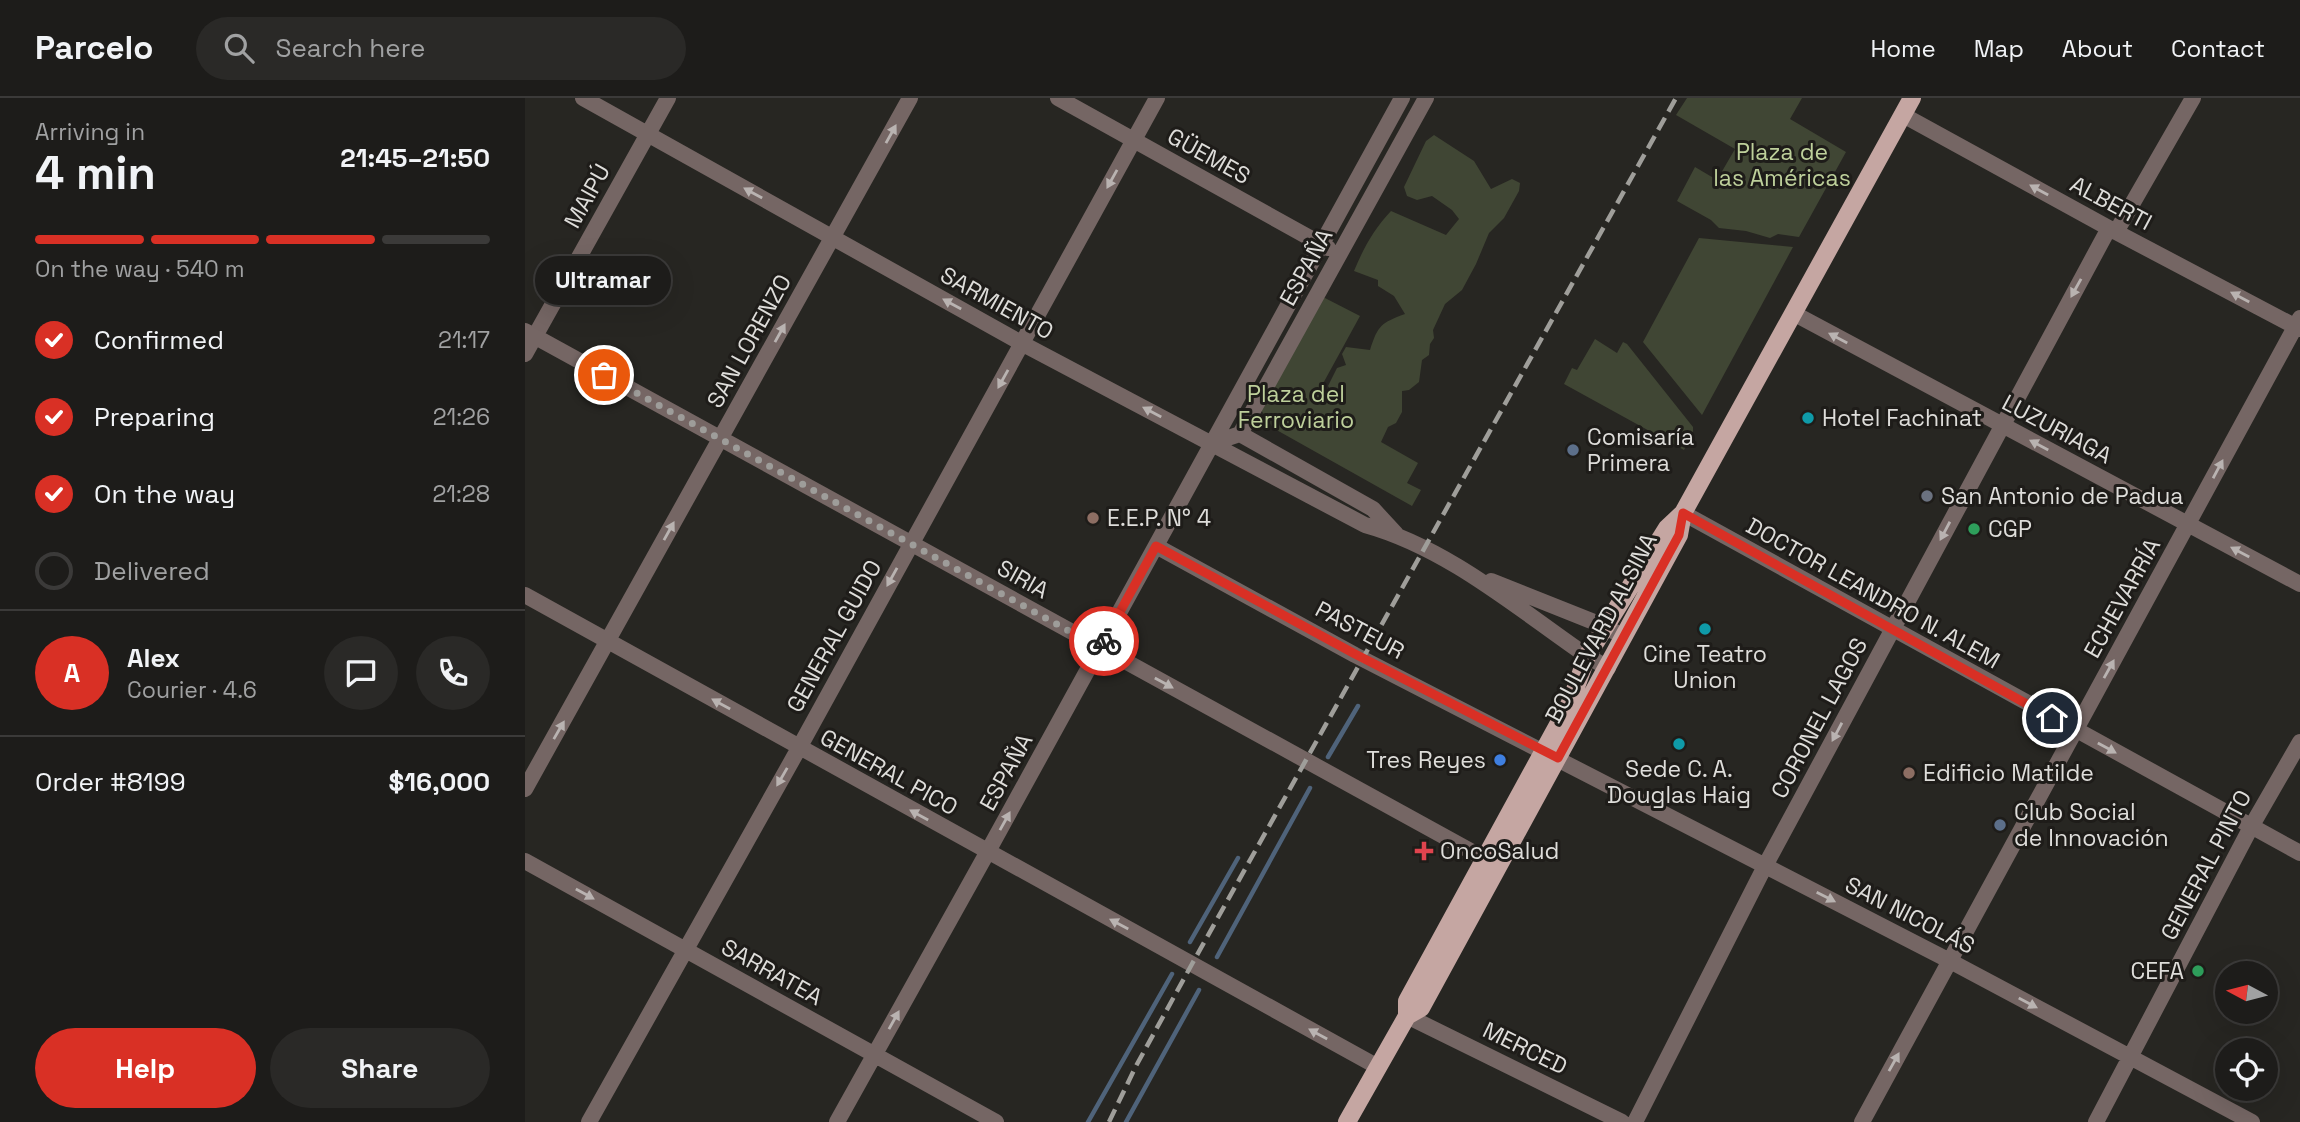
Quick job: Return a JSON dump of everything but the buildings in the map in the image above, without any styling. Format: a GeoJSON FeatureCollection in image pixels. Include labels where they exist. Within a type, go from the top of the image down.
{"type":"FeatureCollection","features":[{"type":"Feature","properties":{"kind":"main road","name":"BOULEVARD ALSINA"},"geometry":{"type":"LineString","coordinates":[[1551,754],[1587,656],[1667,528],[1683,513],[1912,98]]}},
{"type":"Feature","properties":{"kind":"main road","name":"BOULEVARD ALSINA"},"geometry":{"type":"LineString","coordinates":[[1347,1122],[1408,1016],[1407,1000],[1491,863],[1551,754],[1625,637],[1679,535],[1683,513]]}},
{"type":"Feature","properties":{"kind":"street","name":"SARMIENTO"},"geometry":{"type":"LineString","coordinates":[[583,98],[1023,344],[1365,525],[1396,534],[1466,572],[1587,656],[1608,667]]}},
{"type":"Feature","properties":{"kind":"street","name":"MAIPÚ"},"geometry":{"type":"LineString","coordinates":[[525,354],[530,334],[668,98]]}},
{"type":"Feature","properties":{"kind":"street","name":"SAN LORENZO"},"geometry":{"type":"LineString","coordinates":[[525,789],[910,98]]}},
{"type":"Feature","properties":{"kind":"street","name":"GÜEMES"},"geometry":{"type":"LineString","coordinates":[[1058,98],[1339,254]]}},
{"type":"Feature","properties":{"kind":"street","name":"GENERAL GUIDO"},"geometry":{"type":"LineString","coordinates":[[589,1122],[799,748],[1157,98]]}},
{"type":"Feature","properties":{"kind":"street","name":"ESPAÑA"},"geometry":{"type":"LineString","coordinates":[[837,1122],[1402,98]]}},
{"type":"Feature","properties":{"kind":"street","name":"ESPAÑA"},"geometry":{"type":"LineString","coordinates":[[1240,434],[1426,98]]}},
{"type":"Feature","properties":{"kind":"street","name":"CORONEL LAGOS"},"geometry":{"type":"LineString","coordinates":[[1635,1122],[1765,866],[2001,425],[2113,230],[2193,98]]}},
{"type":"Feature","properties":{"kind":"street","name":"ALBERTI"},"geometry":{"type":"LineString","coordinates":[[1903,115],[2113,230],[2298,324]]}},
{"type":"Feature","properties":{"kind":"street","name":"LUZURIAGA"},"geometry":{"type":"LineString","coordinates":[[1793,313],[2300,584]]}},
{"type":"Feature","properties":{"kind":"street","name":"ECHEVARRÍA"},"geometry":{"type":"LineString","coordinates":[[1862,1122],[2298,324]]}},
{"type":"Feature","properties":{"kind":"street","name":"SIRIA"},"geometry":{"type":"LineString","coordinates":[[530,334],[1491,863]]}},
{"type":"Feature","properties":{"kind":"street","name":"SARMIENTO"},"geometry":{"type":"LineString","coordinates":[[1240,434],[1373,509],[1396,534]]}},
{"type":"Feature","properties":{"kind":"street"},"geometry":{"type":"LineString","coordinates":[[1213,443],[1240,434]]}},
{"type":"Feature","properties":{"kind":"street","name":"DOCTOR LEANDRO N. ALEM"},"geometry":{"type":"LineString","coordinates":[[1683,513],[2300,853]]}},
{"type":"Feature","properties":{"kind":"street","name":"PASTEUR"},"geometry":{"type":"LineString","coordinates":[[1156,546],[1355,654],[1551,754]]}},
{"type":"Feature","properties":{"kind":"street","name":"SARMIENTO"},"geometry":{"type":"LineString","coordinates":[[1466,572],[1604,626],[1625,637]]}},
{"type":"Feature","properties":{"kind":"street","name":"GENERAL PICO"},"geometry":{"type":"LineString","coordinates":[[525,596],[1378,1068]]}},
{"type":"Feature","properties":{"kind":"street","name":"GENERAL PINTO"},"geometry":{"type":"LineString","coordinates":[[2096,1122],[2251,827],[2300,743]]}},
{"type":"Feature","properties":{"kind":"street","name":"SAN NICOLÁS"},"geometry":{"type":"LineString","coordinates":[[1551,754],[1950,961],[2252,1122]]}},
{"type":"Feature","properties":{"kind":"street","name":"SARRATEA"},"geometry":{"type":"LineString","coordinates":[[525,861],[996,1122]]}},
{"type":"Feature","properties":{"kind":"street","name":"MERCED"},"geometry":{"type":"LineString","coordinates":[[1408,1016],[1622,1122]]}},
{"type":"Feature","properties":{"kind":"green space","name":"Plaza de las Américas"},"geometry":{"type":"Polygon","coordinates":[[[1687,98],[1802,98],[1790,119],[1846,152],[1799,237],[1778,234],[1770,238],[1746,231],[1719,228],[1711,220],[1677,201],[1695,167],[1717,180],[1735,149],[1676,115],[1687,98]]]}},
{"type":"Feature","properties":{"kind":"green space","name":"Plaza del Ferroviario"},"geometry":{"type":"Polygon","coordinates":[[[1434,135],[1474,161],[1491,189],[1512,179],[1520,183],[1519,191],[1504,218],[1489,233],[1462,290],[1445,304],[1433,330],[1434,338],[1430,344],[1429,355],[1422,360],[1419,382],[1409,390],[1402,391],[1402,412],[1396,423],[1388,427],[1381,442],[1418,463],[1407,483],[1421,490],[1412,506],[1273,428],[1261,410],[1323,297],[1360,316],[1320,389],[1337,399],[1328,386],[1337,368],[1346,365],[1342,354],[1346,347],[1370,350],[1381,326],[1405,314],[1394,296],[1378,286],[1378,280],[1354,271],[1369,240],[1391,211],[1446,235],[1459,219],[1452,210],[1432,196],[1417,200],[1407,196],[1404,187],[1426,141],[1434,135]]]}},
{"type":"Feature","properties":{"kind":"green space"},"geometry":{"type":"Polygon","coordinates":[[[1699,238],[1793,247],[1702,415],[1643,342],[1699,238]]]}},
{"type":"Feature","properties":{"kind":"green space"},"geometry":{"type":"Polygon","coordinates":[[[1595,339],[1617,353],[1623,342],[1627,344],[1693,427],[1693,433],[1684,450],[1564,384],[1572,368],[1577,370],[1595,339]]]}},
{"type":"Feature","properties":{"kind":"waterway"},"geometry":{"type":"LineString","coordinates":[[1328,757],[1358,706]]}},
{"type":"Feature","properties":{"kind":"waterway"},"geometry":{"type":"LineString","coordinates":[[1217,957],[1310,788]]}},
{"type":"Feature","properties":{"kind":"waterway"},"geometry":{"type":"LineString","coordinates":[[1190,942],[1238,858]]}},
{"type":"Feature","properties":{"kind":"waterway"},"geometry":{"type":"LineString","coordinates":[[1088,1122],[1172,974]]}},
{"type":"Feature","properties":{"kind":"waterway"},"geometry":{"type":"LineString","coordinates":[[1126,1122],[1199,990]]}},
{"type":"Feature","properties":{"kind":"railway"},"geometry":{"type":"LineString","coordinates":[[1109,1122],[1136,1066],[1192,964],[1676,98]]}},
{"type":"Feature","properties":{"kind":"way so far"},"geometry":{"type":"LineString","coordinates":[[604,375],[1100,648],[1104,641]]}},
{"type":"Feature","properties":{"kind":"place","name":"Ultramar"},"geometry":{"type":"Point","coordinates":[604,375]}},
{"type":"Feature","properties":{"kind":"place","name":"Hotel Fachinat"},"geometry":{"type":"Point","coordinates":[1808,418]}},
{"type":"Feature","properties":{"kind":"place","name":"Comisaría Primera"},"geometry":{"type":"Point","coordinates":[1573,450]}},
{"type":"Feature","properties":{"kind":"place","name":"San Antonio de Padua"},"geometry":{"type":"Point","coordinates":[1927,496]}},
{"type":"Feature","properties":{"kind":"place","name":"E.E.P. N° 4"},"geometry":{"type":"Point","coordinates":[1093,518]}},
{"type":"Feature","properties":{"kind":"place","name":"CGP"},"geometry":{"type":"Point","coordinates":[1974,529]}},
{"type":"Feature","properties":{"kind":"place","name":"Cine Teatro Union"},"geometry":{"type":"Point","coordinates":[1705,629]}},
{"type":"Feature","properties":{"kind":"place","name":"Sede C. A. Douglas Haig"},"geometry":{"type":"Point","coordinates":[1679,744]}},
{"type":"Feature","properties":{"kind":"place","name":"Tres Reyes"},"geometry":{"type":"Point","coordinates":[1500,760]}},
{"type":"Feature","properties":{"kind":"place","name":"Edificio Matilde"},"geometry":{"type":"Point","coordinates":[1909,773]}},
{"type":"Feature","properties":{"kind":"place","name":"Club Social de Innovación"},"geometry":{"type":"Point","coordinates":[2000,825]}},
{"type":"Feature","properties":{"kind":"place","name":"OncoSalud"},"geometry":{"type":"Point","coordinates":[1424,851]}},
{"type":"Feature","properties":{"kind":"place","name":"CEFA"},"geometry":{"type":"Point","coordinates":[2198,971]}},
{"type":"Feature","properties":{"kind":"route"},"geometry":{"type":"LineString","coordinates":[[1104,641],[1156,546],[1355,654],[1558,758],[1679,535],[1683,513],[2052,718]]}}]}
